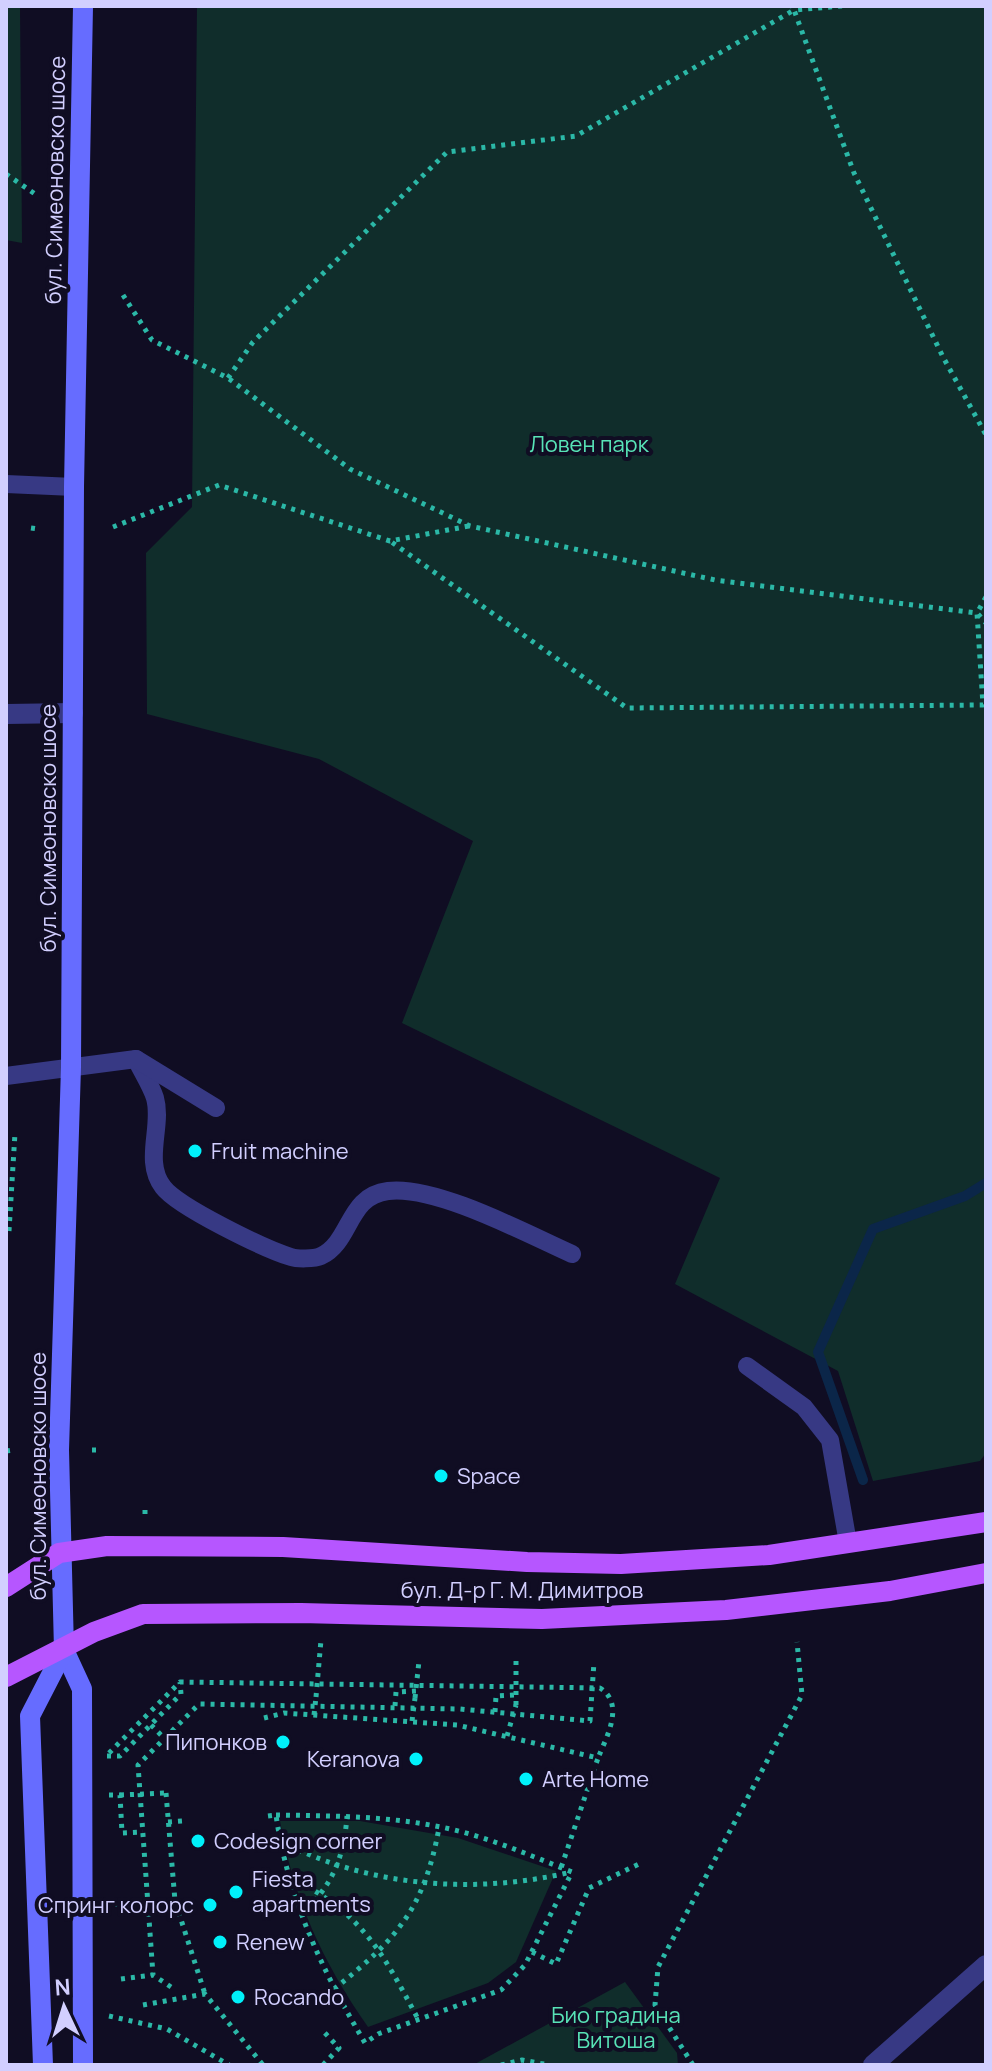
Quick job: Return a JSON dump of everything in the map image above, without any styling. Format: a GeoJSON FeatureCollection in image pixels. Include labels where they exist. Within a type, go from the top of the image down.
{"type":"FeatureCollection","features":[{"type":"Feature","properties":{"kind":"main road","name":"бул. Симеоновско шосе"},"geometry":{"type":"LineString","coordinates":[[83,6],[74,487],[71,1067],[59,1426],[59,1553],[64,1650],[82,1689],[83,2065]]}},
{"type":"Feature","properties":{"kind":"main road","name":"бул. Д-р Г. М. Димитров"},"geometry":{"type":"LineString","coordinates":[[59,1553],[107,1546],[254,1547],[621,1564],[769,1555],[986,1522]]}},
{"type":"Feature","properties":{"kind":"main road"},"geometry":{"type":"LineString","coordinates":[[6,1587],[59,1553]]}},
{"type":"Feature","properties":{"kind":"main road","name":"бул. Д-р Г. М. Димитров"},"geometry":{"type":"LineString","coordinates":[[6,1677],[94,1632],[143,1614],[301,1613],[542,1619],[696,1612],[890,1591],[986,1573]]}},
{"type":"Feature","properties":{"kind":"main road"},"geometry":{"type":"LineString","coordinates":[[43,2065],[30,1716],[64,1650]]}},
{"type":"Feature","properties":{"kind":"street"},"geometry":{"type":"LineString","coordinates":[[6,714],[73,713]]}},
{"type":"Feature","properties":{"kind":"street"},"geometry":{"type":"LineString","coordinates":[[873,2065],[986,1965]]}},
{"type":"Feature","properties":{"kind":"lane"},"geometry":{"type":"LineString","coordinates":[[6,484],[74,487]]}},
{"type":"Feature","properties":{"kind":"lane"},"geometry":{"type":"LineString","coordinates":[[136,1059],[156,1100],[154,1171],[163,1188],[184,1205],[264,1246],[294,1259],[320,1256],[338,1240],[361,1201],[389,1191],[443,1199],[572,1254]]}},
{"type":"Feature","properties":{"kind":"lane"},"geometry":{"type":"LineString","coordinates":[[6,1076],[136,1059],[216,1108]]}},
{"type":"Feature","properties":{"kind":"lane"},"geometry":{"type":"LineString","coordinates":[[747,1366],[804,1407],[830,1440],[848,1543]]}},
{"type":"Feature","properties":{"kind":"path"},"geometry":{"type":"LineString","coordinates":[[228,378],[253,342],[447,152],[576,136],[793,8],[842,6]]}},
{"type":"Feature","properties":{"kind":"path"},"geometry":{"type":"LineString","coordinates":[[793,8],[854,173],[943,357],[986,435]]}},
{"type":"Feature","properties":{"kind":"path"},"geometry":{"type":"LineString","coordinates":[[6,174],[35,194]]}},
{"type":"Feature","properties":{"kind":"path"},"geometry":{"type":"LineString","coordinates":[[123,295],[152,340],[228,378],[350,469],[470,526],[715,580],[977,613],[986,623]]}},
{"type":"Feature","properties":{"kind":"path"},"geometry":{"type":"LineString","coordinates":[[113,527],[219,485],[390,541],[627,708],[983,705],[977,613],[986,597]]}},
{"type":"Feature","properties":{"kind":"path"},"geometry":{"type":"LineString","coordinates":[[390,541],[470,526]]}},
{"type":"Feature","properties":{"kind":"path"},"geometry":{"type":"LineString","coordinates":[[9,1231],[15,1133]]}},
{"type":"Feature","properties":{"kind":"path"},"geometry":{"type":"LineString","coordinates":[[145,1507],[145,1514]]}},
{"type":"Feature","properties":{"kind":"path"},"geometry":{"type":"LineString","coordinates":[[314,1715],[321,1640]]}},
{"type":"Feature","properties":{"kind":"path"},"geometry":{"type":"LineString","coordinates":[[693,2065],[655,2005],[658,1967],[802,1695],[797,1642]]}},
{"type":"Feature","properties":{"kind":"path"},"geometry":{"type":"LineString","coordinates":[[412,1721],[419,1661]]}},
{"type":"Feature","properties":{"kind":"path"},"geometry":{"type":"LineString","coordinates":[[507,1736],[516,1705],[516,1661]]}},
{"type":"Feature","properties":{"kind":"path"},"geometry":{"type":"LineString","coordinates":[[153,1975],[138,1765],[199,1704],[395,1706],[590,1721],[594,1662]]}},
{"type":"Feature","properties":{"kind":"path"},"geometry":{"type":"LineString","coordinates":[[180,1682],[181,1694],[151,1725],[120,1756],[106,1756],[180,1682],[316,1683],[416,1691]]}},
{"type":"Feature","properties":{"kind":"path"},"geometry":{"type":"LineString","coordinates":[[395,1706],[396,1692],[516,1686],[593,1687],[607,1693],[614,1711],[561,1868]]}},
{"type":"Feature","properties":{"kind":"path"},"geometry":{"type":"LineString","coordinates":[[495,1712],[496,1696],[516,1695]]}},
{"type":"Feature","properties":{"kind":"path"},"geometry":{"type":"LineString","coordinates":[[264,1718],[284,1713],[457,1725],[598,1758]]}},
{"type":"Feature","properties":{"kind":"path"},"geometry":{"type":"LineString","coordinates":[[151,1725],[165,1738]]}},
{"type":"Feature","properties":{"kind":"path"},"geometry":{"type":"LineString","coordinates":[[107,1795],[166,1793],[175,1901],[205,1994],[263,2065]]}},
{"type":"Feature","properties":{"kind":"path"},"geometry":{"type":"LineString","coordinates":[[120,1795],[122,1833],[143,1832]]}},
{"type":"Feature","properties":{"kind":"path"},"geometry":{"type":"LineString","coordinates":[[276,1815],[288,1877],[300,1915],[334,1989],[365,2043],[418,2019],[501,1990],[525,1965],[572,1872]]}},
{"type":"Feature","properties":{"kind":"path"},"geometry":{"type":"LineString","coordinates":[[268,1816],[347,1816],[439,1828],[471,1834],[572,1872]]}},
{"type":"Feature","properties":{"kind":"path"},"geometry":{"type":"LineString","coordinates":[[300,1915],[323,1895],[345,1840],[347,1816]]}},
{"type":"Feature","properties":{"kind":"path"},"geometry":{"type":"LineString","coordinates":[[168,1822],[182,1821]]}},
{"type":"Feature","properties":{"kind":"path"},"geometry":{"type":"LineString","coordinates":[[334,1989],[382,1951],[408,1919],[426,1881],[439,1828]]}},
{"type":"Feature","properties":{"kind":"path"},"geometry":{"type":"LineString","coordinates":[[280,1841],[309,1857],[375,1876],[467,1886],[537,1880],[572,1872]]}},
{"type":"Feature","properties":{"kind":"path"},"geometry":{"type":"LineString","coordinates":[[532,1952],[556,1964],[589,1888],[643,1862]]}},
{"type":"Feature","properties":{"kind":"path"},"geometry":{"type":"LineString","coordinates":[[288,1877],[323,1895],[346,1913],[382,1951],[418,2019]]}},
{"type":"Feature","properties":{"kind":"path"},"geometry":{"type":"LineString","coordinates":[[115,1904],[175,1901]]}},
{"type":"Feature","properties":{"kind":"path"},"geometry":{"type":"LineString","coordinates":[[121,1979],[153,1975],[171,1987]]}},
{"type":"Feature","properties":{"kind":"path"},"geometry":{"type":"LineString","coordinates":[[143,2005],[205,1994]]}},
{"type":"Feature","properties":{"kind":"path"},"geometry":{"type":"LineString","coordinates":[[103,2015],[167,2029],[229,2065]]}},
{"type":"Feature","properties":{"kind":"path"},"geometry":{"type":"LineString","coordinates":[[323,2065],[339,2048],[324,2032]]}},
{"type":"Feature","properties":{"kind":"path"},"geometry":{"type":"LineString","coordinates":[[501,2065],[522,2060],[549,2065]]}},
{"type":"Feature","properties":{"kind":"green space"},"geometry":{"type":"Polygon","coordinates":[[[6,6],[20,6],[22,243],[6,240],[6,6]]]}},
{"type":"Feature","properties":{"kind":"green space","name":"Ловен парк"},"geometry":{"type":"Polygon","coordinates":[[[197,6],[986,6],[986,1453],[980,1461],[873,1481],[838,1371],[675,1284],[720,1178],[402,1023],[473,841],[319,759],[147,714],[146,553],[192,507],[197,6]]]}},
{"type":"Feature","properties":{"kind":"green space"},"geometry":{"type":"Polygon","coordinates":[[[280,1821],[360,1821],[458,1838],[556,1871],[516,1962],[488,1983],[368,2027],[337,1979],[312,1929],[293,1877],[280,1821]]]}},
{"type":"Feature","properties":{"kind":"green space","name":"Био градина Витоша"},"geometry":{"type":"Polygon","coordinates":[[[625,1982],[677,2053],[678,2065],[473,2065],[625,1982]]]}},
{"type":"Feature","properties":{"kind":"waterway"},"geometry":{"type":"LineString","coordinates":[[863,1480],[818,1352],[873,1229],[965,1196],[986,1183]]}},
{"type":"Feature","properties":{"kind":"place","name":"Fruit machine"},"geometry":{"type":"Point","coordinates":[195,1151]}},
{"type":"Feature","properties":{"kind":"place","name":"Space"},"geometry":{"type":"Point","coordinates":[441,1476]}},
{"type":"Feature","properties":{"kind":"place","name":"Пипонков"},"geometry":{"type":"Point","coordinates":[283,1742]}},
{"type":"Feature","properties":{"kind":"place","name":"Keranova"},"geometry":{"type":"Point","coordinates":[416,1759]}},
{"type":"Feature","properties":{"kind":"place","name":"Arte Home"},"geometry":{"type":"Point","coordinates":[526,1779]}},
{"type":"Feature","properties":{"kind":"place","name":"Codesign corner"},"geometry":{"type":"Point","coordinates":[198,1841]}},
{"type":"Feature","properties":{"kind":"place","name":"Fiesta apartments"},"geometry":{"type":"Point","coordinates":[236,1892]}},
{"type":"Feature","properties":{"kind":"place","name":"Спринг колорс"},"geometry":{"type":"Point","coordinates":[210,1905]}},
{"type":"Feature","properties":{"kind":"place","name":"Renew"},"geometry":{"type":"Point","coordinates":[220,1942]}},
{"type":"Feature","properties":{"kind":"place","name":"Rocando"},"geometry":{"type":"Point","coordinates":[238,1997]}}]}
